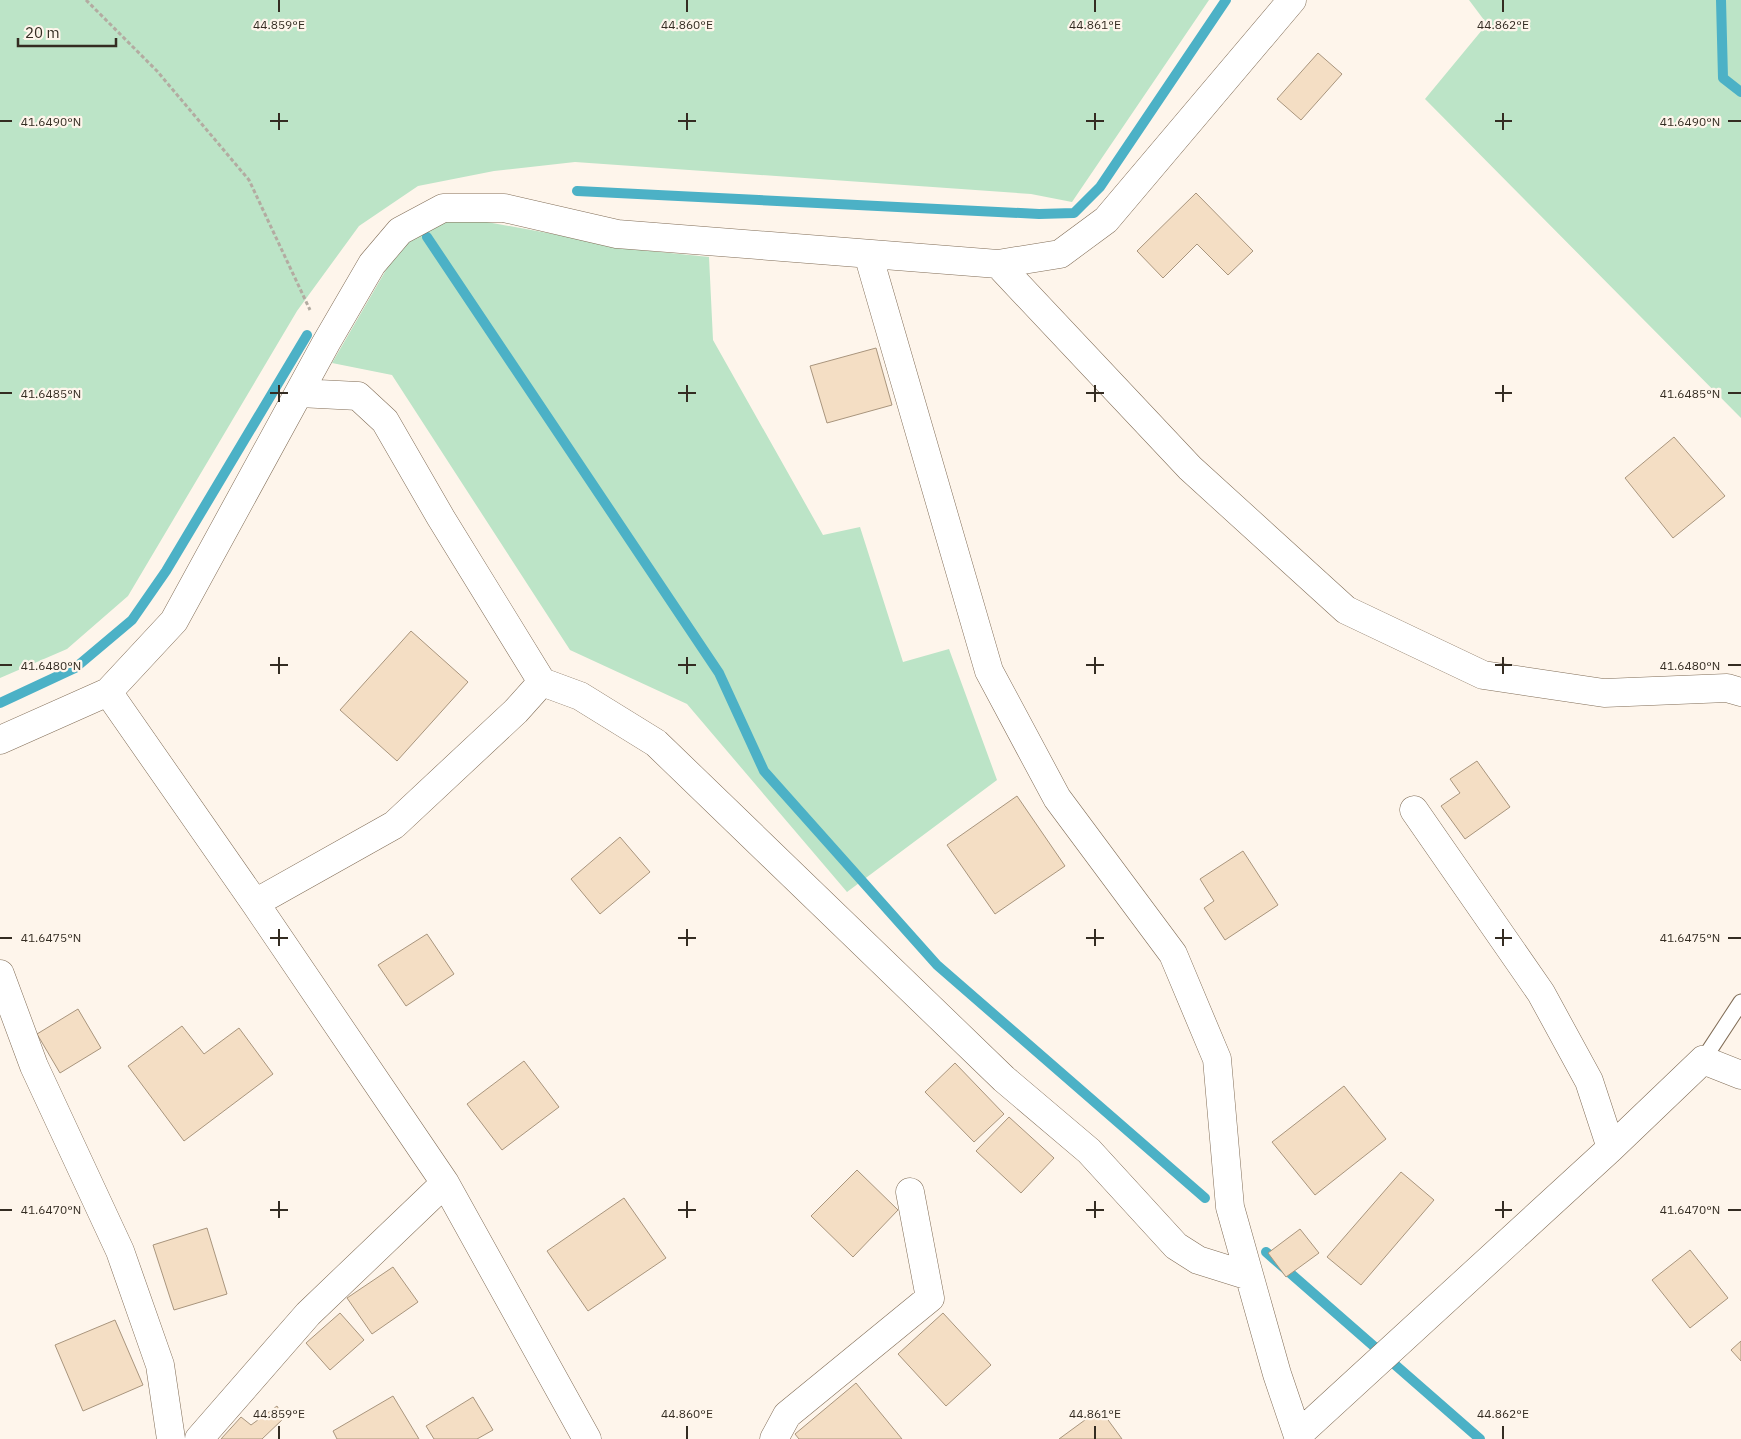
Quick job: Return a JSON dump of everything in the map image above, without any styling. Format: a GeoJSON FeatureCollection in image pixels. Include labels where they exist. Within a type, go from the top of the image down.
{"type":"FeatureCollection","features":[{"type":"Feature","properties":{"kind":"street"},"geometry":{"type":"LineString","coordinates":[[0,740],[108,692],[174,621],[326,343],[372,264],[400,231],[443,208],[504,208],[617,234],[998,264],[1060,254],[1106,220],[1292,0]]}},
{"type":"Feature","properties":{"kind":"street"},"geometry":{"type":"LineString","coordinates":[[868,254],[990,672],[1057,798],[1173,954],[1217,1059],[1230,1207],[1277,1374],[1299,1437],[1611,1148],[1703,1060],[1741,1075]]}},
{"type":"Feature","properties":{"kind":"street"},"geometry":{"type":"LineString","coordinates":[[998,264],[1190,468],[1346,610],[1483,675],[1604,693],[1727,688],[1741,692]]}},
{"type":"Feature","properties":{"kind":"street"},"geometry":{"type":"LineString","coordinates":[[299,393],[358,396],[385,421],[441,518],[542,682],[580,696],[656,743],[1004,1079],[1090,1151],[1176,1246],[1198,1260],[1250,1276]]}},
{"type":"Feature","properties":{"kind":"street"},"geometry":{"type":"LineString","coordinates":[[255,903],[394,826],[516,711],[542,682]]}},
{"type":"Feature","properties":{"kind":"street"},"geometry":{"type":"LineString","coordinates":[[108,692],[255,903],[445,1182],[587,1439]]}},
{"type":"Feature","properties":{"kind":"street"},"geometry":{"type":"LineString","coordinates":[[1414,810],[1541,993],[1589,1081],[1611,1148]]}},
{"type":"Feature","properties":{"kind":"street"},"geometry":{"type":"LineString","coordinates":[[0,974],[34,1066],[120,1251],[160,1365],[171,1439]]}},
{"type":"Feature","properties":{"kind":"street"},"geometry":{"type":"LineString","coordinates":[[199,1439],[308,1314],[445,1182]]}},
{"type":"Feature","properties":{"kind":"street"},"geometry":{"type":"LineString","coordinates":[[774,1439],[787,1416],[930,1298],[910,1192]]}},
{"type":"Feature","properties":{"kind":"lane"},"geometry":{"type":"LineString","coordinates":[[1703,1060],[1741,1002]]}},
{"type":"Feature","properties":{"kind":"path"},"geometry":{"type":"LineString","coordinates":[[86,0],[157,71],[249,180],[326,343]]}},
{"type":"Feature","properties":{"kind":"green space"},"geometry":{"type":"Polygon","coordinates":[[[0,0],[1209,0],[1072,202],[1031,194],[575,162],[494,171],[418,186],[359,226],[297,311],[128,596],[67,649],[0,678],[0,0]]]}},
{"type":"Feature","properties":{"kind":"green space"},"geometry":{"type":"Polygon","coordinates":[[[1469,0],[1741,0],[1741,418],[1425,99],[1487,24],[1469,0]]]}},
{"type":"Feature","properties":{"kind":"green space"},"geometry":{"type":"Polygon","coordinates":[[[454,216],[641,250],[709,257],[713,340],[823,535],[860,527],[903,662],[949,649],[997,780],[847,892],[687,704],[570,650],[392,375],[332,363],[397,251],[430,227],[454,216]]]}},
{"type":"Feature","properties":{"kind":"building"},"geometry":{"type":"Polygon","coordinates":[[[1318,53],[1342,74],[1301,120],[1277,99],[1318,53]]]}},
{"type":"Feature","properties":{"kind":"building"},"geometry":{"type":"Polygon","coordinates":[[[1196,193],[1253,251],[1228,275],[1197,244],[1163,278],[1137,251],[1196,193]]]}},
{"type":"Feature","properties":{"kind":"building"},"geometry":{"type":"Polygon","coordinates":[[[876,348],[892,405],[827,423],[810,366],[876,348]]]}},
{"type":"Feature","properties":{"kind":"building"},"geometry":{"type":"Polygon","coordinates":[[[1674,437],[1725,496],[1673,538],[1625,478],[1674,437]]]}},
{"type":"Feature","properties":{"kind":"building"},"geometry":{"type":"Polygon","coordinates":[[[411,631],[468,682],[397,761],[340,710],[411,631]]]}},
{"type":"Feature","properties":{"kind":"building"},"geometry":{"type":"Polygon","coordinates":[[[1477,761],[1510,807],[1465,839],[1441,806],[1460,793],[1450,779],[1477,761]]]}},
{"type":"Feature","properties":{"kind":"building"},"geometry":{"type":"Polygon","coordinates":[[[1017,796],[1065,866],[995,914],[947,845],[1017,796]]]}},
{"type":"Feature","properties":{"kind":"building"},"geometry":{"type":"Polygon","coordinates":[[[620,837],[650,872],[600,914],[571,879],[620,837]]]}},
{"type":"Feature","properties":{"kind":"building"},"geometry":{"type":"Polygon","coordinates":[[[1243,851],[1278,905],[1225,940],[1204,908],[1214,901],[1200,879],[1243,851]]]}},
{"type":"Feature","properties":{"kind":"building"},"geometry":{"type":"Polygon","coordinates":[[[427,934],[454,974],[406,1006],[378,965],[427,934]]]}},
{"type":"Feature","properties":{"kind":"building"},"geometry":{"type":"Polygon","coordinates":[[[78,1009],[101,1048],[60,1073],[37,1034],[78,1009]]]}},
{"type":"Feature","properties":{"kind":"building"},"geometry":{"type":"Polygon","coordinates":[[[182,1026],[204,1054],[239,1028],[273,1074],[184,1141],[128,1066],[182,1026]]]}},
{"type":"Feature","properties":{"kind":"building"},"geometry":{"type":"Polygon","coordinates":[[[524,1061],[559,1107],[502,1150],[467,1104],[524,1061]]]}},
{"type":"Feature","properties":{"kind":"building"},"geometry":{"type":"Polygon","coordinates":[[[955,1063],[1004,1114],[974,1142],[925,1092],[955,1063]]]}},
{"type":"Feature","properties":{"kind":"building"},"geometry":{"type":"Polygon","coordinates":[[[1344,1086],[1386,1139],[1315,1195],[1272,1142],[1344,1086]]]}},
{"type":"Feature","properties":{"kind":"building"},"geometry":{"type":"Polygon","coordinates":[[[1009,1117],[1054,1158],[1021,1193],[976,1151],[1009,1117]]]}},
{"type":"Feature","properties":{"kind":"building"},"geometry":{"type":"Polygon","coordinates":[[[857,1170],[898,1210],[853,1257],[811,1216],[857,1170]]]}},
{"type":"Feature","properties":{"kind":"building"},"geometry":{"type":"Polygon","coordinates":[[[1401,1172],[1434,1200],[1361,1285],[1327,1257],[1401,1172]]]}},
{"type":"Feature","properties":{"kind":"building"},"geometry":{"type":"Polygon","coordinates":[[[624,1198],[666,1258],[588,1311],[547,1251],[624,1198]]]}},
{"type":"Feature","properties":{"kind":"building"},"geometry":{"type":"Polygon","coordinates":[[[207,1228],[227,1294],[174,1310],[153,1245],[207,1228]]]}},
{"type":"Feature","properties":{"kind":"building"},"geometry":{"type":"Polygon","coordinates":[[[1300,1229],[1319,1253],[1286,1277],[1268,1253],[1300,1229]]]}},
{"type":"Feature","properties":{"kind":"building"},"geometry":{"type":"Polygon","coordinates":[[[1690,1250],[1728,1298],[1690,1328],[1652,1280],[1690,1250]]]}},
{"type":"Feature","properties":{"kind":"building"},"geometry":{"type":"Polygon","coordinates":[[[393,1267],[418,1302],[372,1334],[347,1298],[393,1267]]]}},
{"type":"Feature","properties":{"kind":"building"},"geometry":{"type":"Polygon","coordinates":[[[340,1313],[364,1340],[330,1370],[306,1343],[340,1313]]]}},
{"type":"Feature","properties":{"kind":"building"},"geometry":{"type":"Polygon","coordinates":[[[943,1313],[991,1365],[946,1406],[898,1354],[943,1313]]]}},
{"type":"Feature","properties":{"kind":"building"},"geometry":{"type":"Polygon","coordinates":[[[115,1320],[143,1385],[83,1411],[55,1345],[115,1320]]]}},
{"type":"Feature","properties":{"kind":"building"},"geometry":{"type":"Polygon","coordinates":[[[1741,1341],[1741,1361],[1731,1350],[1741,1341]]]}},
{"type":"Feature","properties":{"kind":"building"},"geometry":{"type":"Polygon","coordinates":[[[856,1383],[902,1439],[799,1439],[795,1434],[856,1383]]]}},
{"type":"Feature","properties":{"kind":"building"},"geometry":{"type":"Polygon","coordinates":[[[393,1396],[419,1439],[337,1439],[333,1431],[393,1396]]]}},
{"type":"Feature","properties":{"kind":"building"},"geometry":{"type":"Polygon","coordinates":[[[473,1397],[493,1430],[477,1439],[434,1439],[426,1426],[473,1397]]]}},
{"type":"Feature","properties":{"kind":"building"},"geometry":{"type":"Polygon","coordinates":[[[277,1406],[284,1418],[262,1439],[221,1439],[241,1417],[251,1425],[277,1406]]]}},
{"type":"Feature","properties":{"kind":"building"},"geometry":{"type":"Polygon","coordinates":[[[1100,1409],[1122,1439],[1059,1439],[1100,1409]]]}},
{"type":"Feature","properties":{"kind":"waterway"},"geometry":{"type":"LineString","coordinates":[[577,191],[1039,214],[1074,213],[1100,187],[1226,0]]}},
{"type":"Feature","properties":{"kind":"waterway"},"geometry":{"type":"LineString","coordinates":[[1721,0],[1723,78],[1741,92]]}},
{"type":"Feature","properties":{"kind":"waterway"},"geometry":{"type":"LineString","coordinates":[[427,237],[719,673],[764,771],[937,965],[1205,1198]]}},
{"type":"Feature","properties":{"kind":"waterway"},"geometry":{"type":"LineString","coordinates":[[0,703],[75,668],[132,620],[166,571],[307,335]]}},
{"type":"Feature","properties":{"kind":"waterway"},"geometry":{"type":"LineString","coordinates":[[1266,1252],[1480,1439]]}}]}
